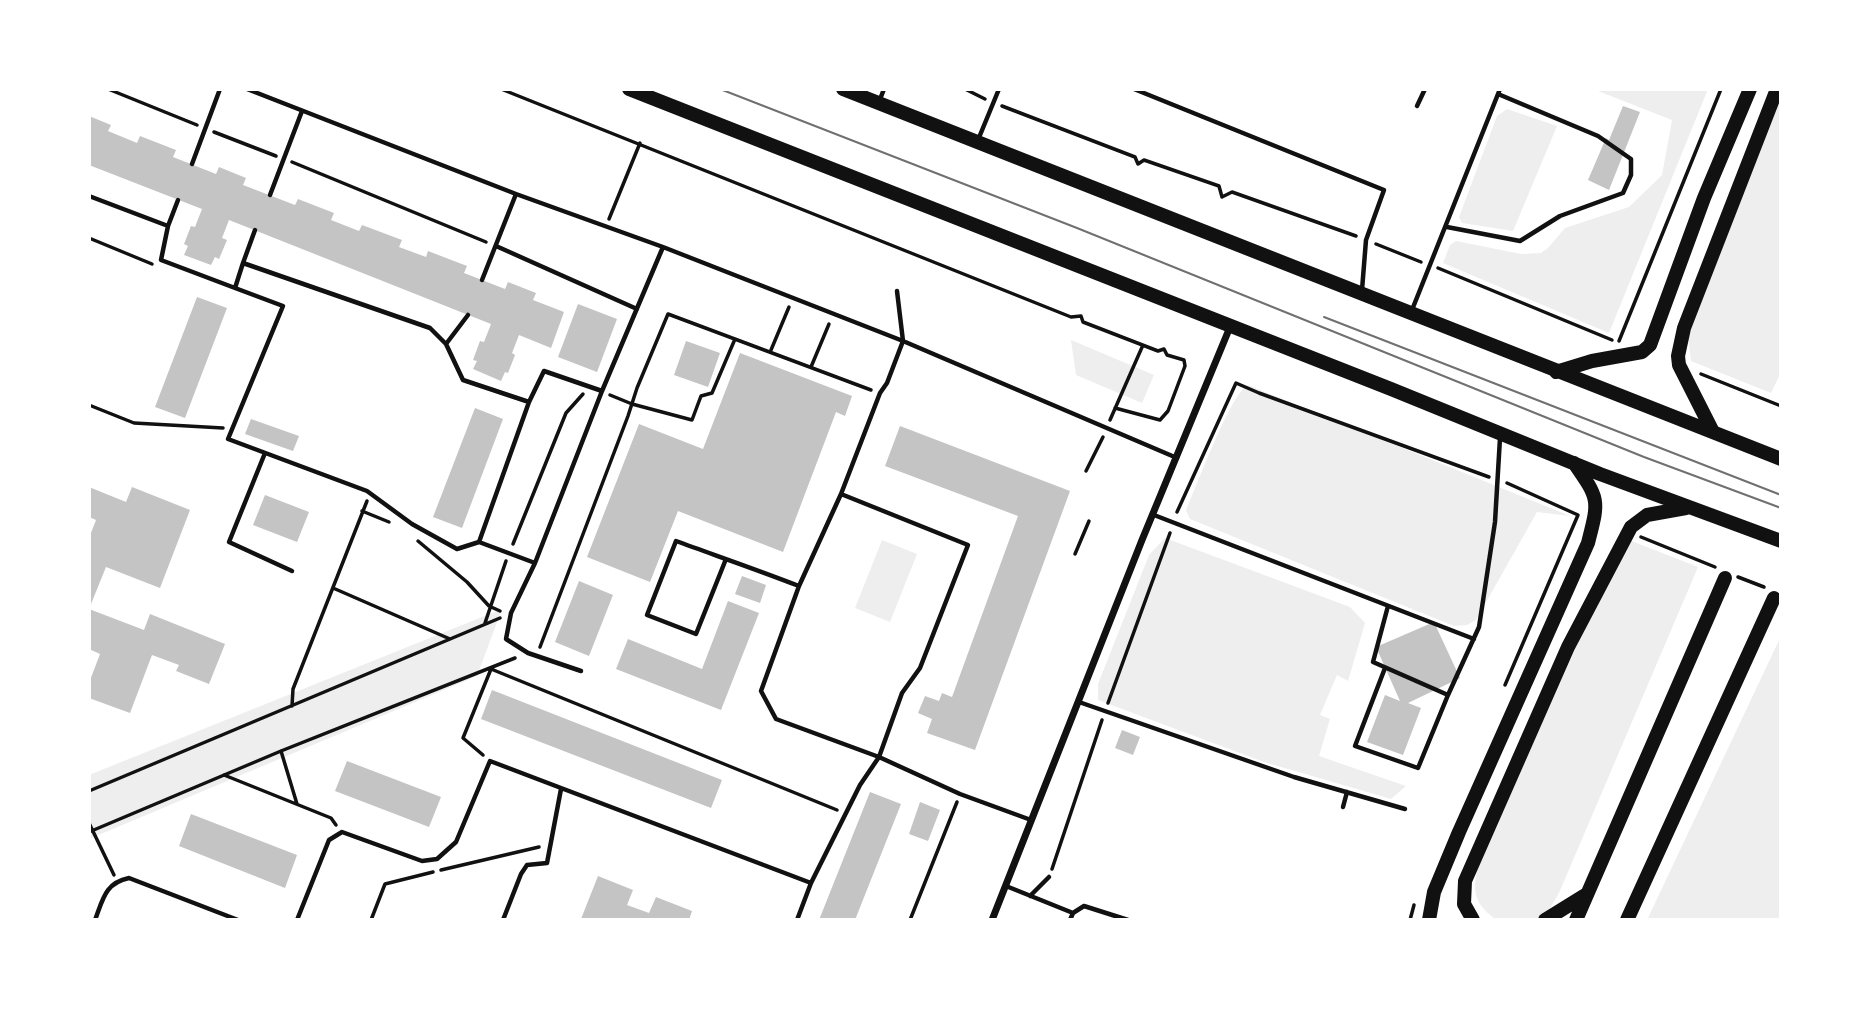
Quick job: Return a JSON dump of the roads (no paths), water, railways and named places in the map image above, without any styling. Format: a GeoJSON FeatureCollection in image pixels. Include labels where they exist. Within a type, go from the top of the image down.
{"type":"FeatureCollection","features":[{"type":"Feature","properties":{"kind":"main road"},"geometry":{"type":"LineString","coordinates":[[629,89],[1689,508],[1781,541]]}},
{"type":"Feature","properties":{"kind":"main road"},"geometry":{"type":"LineString","coordinates":[[844,89],[881,96],[978,142],[1781,460]]}},
{"type":"Feature","properties":{"kind":"main road"},"geometry":{"type":"LineString","coordinates":[[1556,372],[1592,360],[1642,352],[1650,345],[1704,198],[1750,89]]}},
{"type":"Feature","properties":{"kind":"main road"},"geometry":{"type":"LineString","coordinates":[[1713,432],[1679,365],[1678,356],[1684,328],[1777,89]]}},
{"type":"Feature","properties":{"kind":"main road"},"geometry":{"type":"LineString","coordinates":[[1429,920],[1434,892],[1459,832],[1588,543],[1598,506],[1590,486],[1574,462]]}},
{"type":"Feature","properties":{"kind":"main road"},"geometry":{"type":"LineString","coordinates":[[1473,920],[1464,904],[1465,881],[1567,647],[1631,527],[1647,515],[1689,508]]}},
{"type":"Feature","properties":{"kind":"main road"},"geometry":{"type":"LineString","coordinates":[[1576,920],[1723,573]]}},
{"type":"Feature","properties":{"kind":"main road"},"geometry":{"type":"LineString","coordinates":[[1627,920],[1771,594]]}},
{"type":"Feature","properties":{"kind":"main road"},"geometry":{"type":"LineString","coordinates":[[1545,920],[1588,893]]}},
{"type":"Feature","properties":{"kind":"main road"},"geometry":{"type":"LineString","coordinates":[[1636,900],[1636,920]]}},
{"type":"Feature","properties":{"kind":"street"},"geometry":{"type":"LineString","coordinates":[[992,920],[1230,327]]}},
{"type":"Feature","properties":{"kind":"lane"},"geometry":{"type":"LineString","coordinates":[[192,164],[220,89]]}},
{"type":"Feature","properties":{"kind":"lane"},"geometry":{"type":"LineString","coordinates":[[247,89],[903,341],[1178,458]]}},
{"type":"Feature","properties":{"kind":"lane"},"geometry":{"type":"LineString","coordinates":[[978,142],[999,89]]}},
{"type":"Feature","properties":{"kind":"lane"},"geometry":{"type":"LineString","coordinates":[[1134,89],[1384,190],[1366,240],[1362,295]]}},
{"type":"Feature","properties":{"kind":"lane"},"geometry":{"type":"LineString","coordinates":[[1417,106],[1425,89]]}},
{"type":"Feature","properties":{"kind":"lane"},"geometry":{"type":"LineString","coordinates":[[1411,313],[1499,92],[1598,136],[1631,159],[1631,175],[1623,193],[1560,216],[1520,241],[1447,227]]}},
{"type":"Feature","properties":{"kind":"lane"},"geometry":{"type":"LineString","coordinates":[[270,195],[302,111]]}},
{"type":"Feature","properties":{"kind":"lane"},"geometry":{"type":"LineString","coordinates":[[482,280],[516,194]]}},
{"type":"Feature","properties":{"kind":"lane"},"geometry":{"type":"LineString","coordinates":[[89,196],[168,226]]}},
{"type":"Feature","properties":{"kind":"lane"},"geometry":{"type":"LineString","coordinates":[[178,200],[168,226],[161,260],[283,306],[228,439],[371,493],[412,524],[457,549],[479,542],[535,563]]}},
{"type":"Feature","properties":{"kind":"lane"},"geometry":{"type":"LineString","coordinates":[[235,288],[255,230]]}},
{"type":"Feature","properties":{"kind":"lane"},"geometry":{"type":"LineString","coordinates":[[496,246],[637,309]]}},
{"type":"Feature","properties":{"kind":"lane"},"geometry":{"type":"LineString","coordinates":[[581,671],[528,653],[506,639],[511,613],[535,563],[602,391],[663,247]]}},
{"type":"Feature","properties":{"kind":"lane"},"geometry":{"type":"LineString","coordinates":[[243,263],[430,328],[446,344],[463,380],[529,402]]}},
{"type":"Feature","properties":{"kind":"lane"},"geometry":{"type":"LineString","coordinates":[[898,291],[903,341],[841,494],[799,586],[761,691],[776,719],[879,757],[960,794],[1032,821]]}},
{"type":"Feature","properties":{"kind":"lane"},"geometry":{"type":"LineString","coordinates":[[446,344],[468,315]]}},
{"type":"Feature","properties":{"kind":"lane"},"geometry":{"type":"LineString","coordinates":[[479,542],[529,402],[544,370],[602,391]]}},
{"type":"Feature","properties":{"kind":"lane"},"geometry":{"type":"LineString","coordinates":[[1385,668],[1355,746],[1418,768],[1479,627],[1495,523],[1500,433]]}},
{"type":"Feature","properties":{"kind":"lane"},"geometry":{"type":"LineString","coordinates":[[265,453],[229,542],[292,570]]}},
{"type":"Feature","properties":{"kind":"lane"},"geometry":{"type":"LineString","coordinates":[[797,920],[811,883],[860,785],[879,757],[902,693],[920,668],[968,545],[841,494]]}},
{"type":"Feature","properties":{"kind":"lane"},"geometry":{"type":"LineString","coordinates":[[1154,515],[1474,639]]}},
{"type":"Feature","properties":{"kind":"lane"},"geometry":{"type":"LineString","coordinates":[[726,559],[696,634],[647,615],[676,541],[726,559],[799,586]]}},
{"type":"Feature","properties":{"kind":"lane"},"geometry":{"type":"LineString","coordinates":[[1388,607],[1373,662],[1448,695]]}},
{"type":"Feature","properties":{"kind":"lane"},"geometry":{"type":"LineString","coordinates":[[1079,702],[1294,778],[1405,809]]}},
{"type":"Feature","properties":{"kind":"lane"},"geometry":{"type":"LineString","coordinates":[[297,920],[329,840],[342,832],[422,861],[437,859],[456,842],[490,761],[811,883]]}},
{"type":"Feature","properties":{"kind":"lane"},"geometry":{"type":"LineString","coordinates":[[503,920],[521,874],[527,866],[547,863],[561,789]]}},
{"type":"Feature","properties":{"kind":"lane"},"geometry":{"type":"LineString","coordinates":[[1343,807],[1347,793]]}},
{"type":"Feature","properties":{"kind":"lane"},"geometry":{"type":"LineString","coordinates":[[1030,896],[1049,877]]}},
{"type":"Feature","properties":{"kind":"lane"},"geometry":{"type":"LineString","coordinates":[[95,920],[106,891],[117,880],[129,878],[238,920]]}},
{"type":"Feature","properties":{"kind":"lane"},"geometry":{"type":"LineString","coordinates":[[1005,886],[1073,913]]}},
{"type":"Feature","properties":{"kind":"lane"},"geometry":{"type":"LineString","coordinates":[[1070,920],[1073,913],[1084,906],[1128,920]]}},
{"type":"Feature","properties":{"kind":"tram line"},"geometry":{"type":"LineString","coordinates":[[720,89],[1077,228],[1644,457],[1781,508]]}},
{"type":"Feature","properties":{"kind":"tram line"},"geometry":{"type":"LineString","coordinates":[[1324,317],[1781,495]]}}]}
